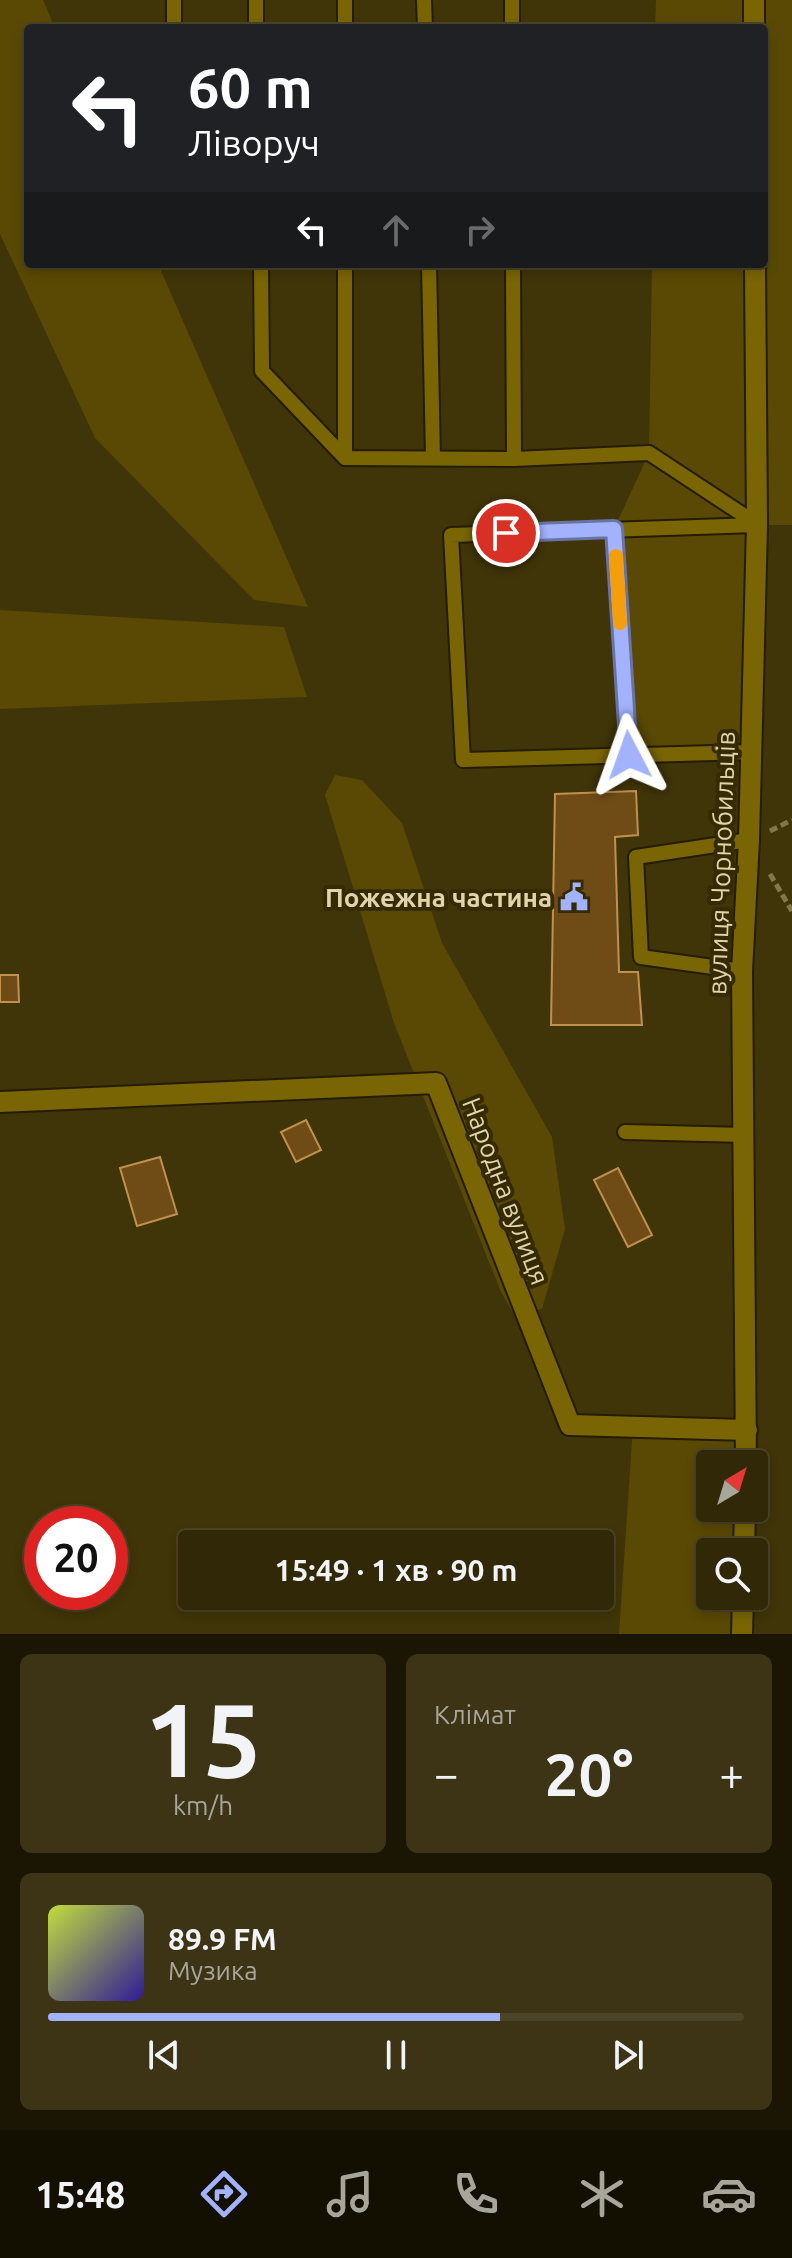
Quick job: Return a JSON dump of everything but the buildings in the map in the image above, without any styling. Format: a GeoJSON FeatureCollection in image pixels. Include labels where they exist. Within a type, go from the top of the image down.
{"type":"FeatureCollection","features":[{"type":"Feature","properties":{"kind":"street"},"geometry":{"type":"LineString","coordinates":[[754,0],[754,24]]}},
{"type":"Feature","properties":{"kind":"street","name":"вулиця Чорнобильців"},"geometry":{"type":"LineString","coordinates":[[746,1450],[742,971],[749,840],[757,525],[755,268]]}},
{"type":"Feature","properties":{"kind":"street","name":"Народна вулиця"},"geometry":{"type":"LineString","coordinates":[[0,1102],[436,1083],[570,1425],[747,1430]]}},
{"type":"Feature","properties":{"kind":"street"},"geometry":{"type":"LineString","coordinates":[[742,1634],[743,1610]]}},
{"type":"Feature","properties":{"kind":"lane"},"geometry":{"type":"LineString","coordinates":[[174,0],[174,24]]}},
{"type":"Feature","properties":{"kind":"lane"},"geometry":{"type":"LineString","coordinates":[[256,0],[256,24]]}},
{"type":"Feature","properties":{"kind":"lane"},"geometry":{"type":"LineString","coordinates":[[345,0],[345,24]]}},
{"type":"Feature","properties":{"kind":"lane"},"geometry":{"type":"LineString","coordinates":[[424,0],[425,24]]}},
{"type":"Feature","properties":{"kind":"lane"},"geometry":{"type":"LineString","coordinates":[[512,0],[512,24]]}},
{"type":"Feature","properties":{"kind":"lane"},"geometry":{"type":"LineString","coordinates":[[261,268],[262,371],[345,458],[514,459],[649,453],[757,525]]}},
{"type":"Feature","properties":{"kind":"lane"},"geometry":{"type":"LineString","coordinates":[[345,268],[345,458]]}},
{"type":"Feature","properties":{"kind":"lane"},"geometry":{"type":"LineString","coordinates":[[429,268],[433,458]]}},
{"type":"Feature","properties":{"kind":"lane"},"geometry":{"type":"LineString","coordinates":[[513,268],[514,459]]}},
{"type":"Feature","properties":{"kind":"lane"},"geometry":{"type":"LineString","coordinates":[[750,752],[463,760],[451,535],[757,525]]}},
{"type":"Feature","properties":{"kind":"lane"},"geometry":{"type":"LineString","coordinates":[[614,529],[629,755]]}},
{"type":"Feature","properties":{"kind":"lane"},"geometry":{"type":"LineString","coordinates":[[742,971],[641,957],[636,857],[749,840]]}},
{"type":"Feature","properties":{"kind":"lane"},"geometry":{"type":"LineString","coordinates":[[625,1132],[745,1135]]}},
{"type":"Feature","properties":{"kind":"shaded area"},"geometry":{"type":"Polygon","coordinates":[[[0,0],[43,0],[53,24],[24,24],[24,268],[160,268],[308,607],[254,600],[95,438],[0,234],[0,0]]]}},
{"type":"Feature","properties":{"kind":"shaded area"},"geometry":{"type":"Polygon","coordinates":[[[656,0],[746,0],[746,24],[655,24],[656,0]]]}},
{"type":"Feature","properties":{"kind":"shaded area"},"geometry":{"type":"Polygon","coordinates":[[[754,0],[792,0],[792,525],[757,525],[764,268],[768,268],[768,24],[763,24],[754,0]]]}},
{"type":"Feature","properties":{"kind":"shaded area"},"geometry":{"type":"Polygon","coordinates":[[[652,268],[747,268],[750,752],[629,755],[614,529],[649,453],[652,268]]]}},
{"type":"Feature","properties":{"kind":"shaded area"},"geometry":{"type":"Polygon","coordinates":[[[0,610],[284,627],[307,697],[0,709],[0,610]]]}},
{"type":"Feature","properties":{"kind":"shaded area"},"geometry":{"type":"Polygon","coordinates":[[[335,775],[362,780],[402,823],[442,943],[552,1137],[565,1229],[542,1309],[514,1314],[501,1292],[394,1023],[325,795],[335,775]]]}},
{"type":"Feature","properties":{"kind":"shaded area"},"geometry":{"type":"Polygon","coordinates":[[[633,1426],[747,1430],[746,1450],[696,1450],[696,1522],[745,1522],[744,1538],[696,1538],[696,1610],[743,1610],[742,1634],[619,1634],[633,1426]]]}},
{"type":"Feature","properties":{"kind":"slow traffic"},"geometry":{"type":"LineString","coordinates":[[616,556],[620,623]]}},
{"type":"Feature","properties":{"kind":"place","name":"Пожежна частина"},"geometry":{"type":"Point","coordinates":[574,897]}},
{"type":"Feature","properties":{"kind":"route"},"geometry":{"type":"LineString","coordinates":[[506,533],[614,529],[629,755]]}}]}
